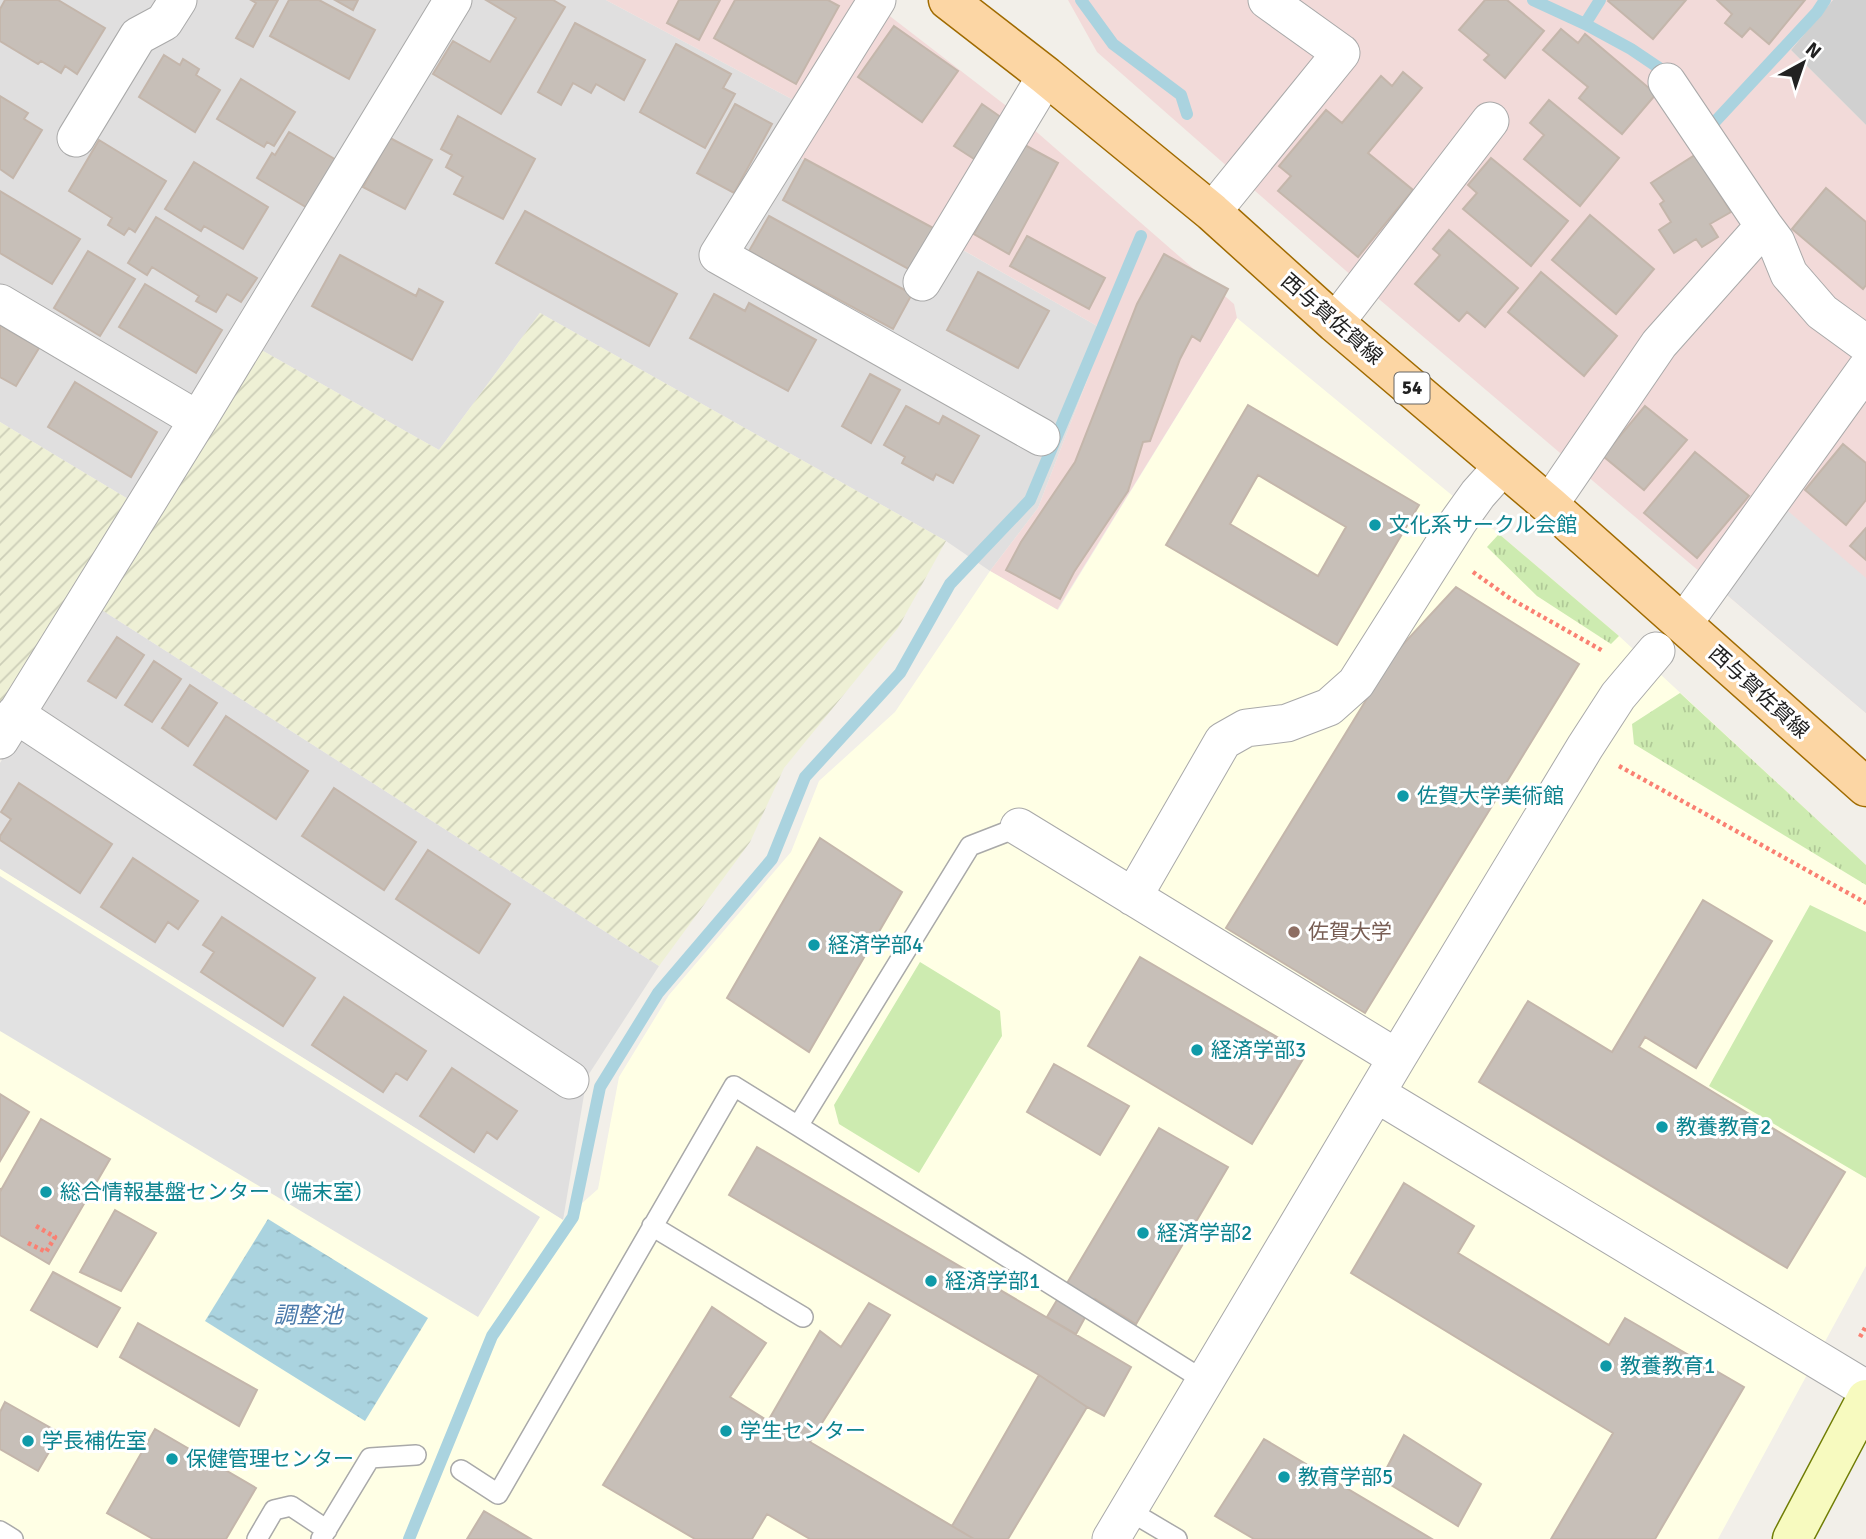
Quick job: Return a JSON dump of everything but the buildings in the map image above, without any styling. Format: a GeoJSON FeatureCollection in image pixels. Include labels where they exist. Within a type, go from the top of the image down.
{"type":"FeatureCollection","features":[{"type":"Feature","properties":{"kind":"main road","name":"西与賀佐賀線"},"geometry":{"type":"LineString","coordinates":[[948,0],[1046,76],[1212,212],[1335,323],[1549,505],[1866,787]]}},
{"type":"Feature","properties":{"kind":"main road"},"geometry":{"type":"LineString","coordinates":[[1792,1539],[1866,1399]]}},
{"type":"Feature","properties":{"kind":"street"},"geometry":{"type":"LineString","coordinates":[[76,138],[138,36],[164,22],[177,0]]}},
{"type":"Feature","properties":{"kind":"street"},"geometry":{"type":"LineString","coordinates":[[453,0],[198,420],[7,727],[570,1080]]}},
{"type":"Feature","properties":{"kind":"street"},"geometry":{"type":"LineString","coordinates":[[877,0],[718,255],[1041,437]]}},
{"type":"Feature","properties":{"kind":"street"},"geometry":{"type":"LineString","coordinates":[[1212,212],[1341,54],[1267,0]]}},
{"type":"Feature","properties":{"kind":"street"},"geometry":{"type":"LineString","coordinates":[[922,282],[1046,76]]}},
{"type":"Feature","properties":{"kind":"street"},"geometry":{"type":"LineString","coordinates":[[1667,82],[1776,242],[1789,274],[1822,312],[1866,344]]}},
{"type":"Feature","properties":{"kind":"street"},"geometry":{"type":"LineString","coordinates":[[1335,323],[1490,121]]}},
{"type":"Feature","properties":{"kind":"street"},"geometry":{"type":"LineString","coordinates":[[1549,505],[1659,344],[1764,226]]}},
{"type":"Feature","properties":{"kind":"street"},"geometry":{"type":"LineString","coordinates":[[0,303],[198,420]]}},
{"type":"Feature","properties":{"kind":"street"},"geometry":{"type":"LineString","coordinates":[[1683,624],[1866,369]]}},
{"type":"Feature","properties":{"kind":"street"},"geometry":{"type":"LineString","coordinates":[[1133,897],[1223,741],[1245,728],[1287,723],[1329,706],[1356,683],[1478,494],[1503,466]]}},
{"type":"Feature","properties":{"kind":"street"},"geometry":{"type":"LineString","coordinates":[[1119,1525],[1585,747],[1618,696],[1646,662]]}},
{"type":"Feature","properties":{"kind":"street"},"geometry":{"type":"LineString","coordinates":[[1019,827],[1397,1058]]}},
{"type":"Feature","properties":{"kind":"street"},"geometry":{"type":"LineString","coordinates":[[1377,1094],[1866,1389]]}},
{"type":"Feature","properties":{"kind":"lane"},"geometry":{"type":"LineString","coordinates":[[798,1126],[970,846],[1019,827]]}},
{"type":"Feature","properties":{"kind":"lane"},"geometry":{"type":"LineString","coordinates":[[461,1470],[498,1494],[734,1086],[1205,1381]]}},
{"type":"Feature","properties":{"kind":"lane"},"geometry":{"type":"LineString","coordinates":[[652,1226],[803,1317]]}},
{"type":"Feature","properties":{"kind":"lane"},"geometry":{"type":"LineString","coordinates":[[257,1539],[274,1510],[291,1506],[324,1534],[370,1458],[416,1455]]}},
{"type":"Feature","properties":{"kind":"lane"},"geometry":{"type":"LineString","coordinates":[[1119,1525],[1177,1539]]}},
{"type":"Feature","properties":{"kind":"lane"},"geometry":{"type":"LineString","coordinates":[[0,1531],[13,1539]]}},
{"type":"Feature","properties":{"kind":"path"},"geometry":{"type":"LineString","coordinates":[[1441,549],[1511,599],[1609,655],[1646,662]]}},
{"type":"Feature","properties":{"kind":"path"},"geometry":{"type":"LineString","coordinates":[[1585,747],[1866,903]]}},
{"type":"Feature","properties":{"kind":"path"},"geometry":{"type":"LineString","coordinates":[[28,1243],[46,1252],[55,1237],[36,1226]]}},
{"type":"Feature","properties":{"kind":"shaded area"},"geometry":{"type":"Polygon","coordinates":[[[0,0],[606,0],[801,104],[777,145],[1106,331],[1038,508],[990,571],[946,541],[540,313],[439,450],[256,347],[133,502],[0,422],[0,0]]]}},
{"type":"Feature","properties":{"kind":"shaded area"},"geometry":{"type":"Polygon","coordinates":[[[606,0],[869,0],[1009,108],[1234,304],[1237,318],[1057,610],[990,571],[1038,508],[1106,331],[776,144],[801,104],[606,0]]]}},
{"type":"Feature","properties":{"kind":"shaded area"},"geometry":{"type":"Polygon","coordinates":[[[1068,0],[1833,0],[1791,50],[1866,125],[1866,342],[1700,572],[1353,277],[1097,52],[1068,0]]]}},
{"type":"Feature","properties":{"kind":"shaded area"},"geometry":{"type":"Polygon","coordinates":[[[1833,0],[1866,0],[1866,125],[1791,50],[1833,0]]]}},
{"type":"Feature","properties":{"kind":"shaded area"},"geometry":{"type":"Polygon","coordinates":[[[540,313],[946,541],[898,628],[784,768],[750,842],[659,966],[94,605],[256,347],[439,450],[540,313]]]}},
{"type":"Feature","properties":{"kind":"shaded area","name":"佐賀大学"},"geometry":{"type":"Polygon","coordinates":[[[1237,318],[1619,636],[1866,865],[1866,1266],[1718,1539],[0,1539],[0,869],[563,1220],[598,1189],[619,1077],[669,995],[791,852],[819,781],[895,712],[990,571],[1058,610],[1237,318]]]}},
{"type":"Feature","properties":{"kind":"shaded area"},"geometry":{"type":"Polygon","coordinates":[[[1866,392],[1866,713],[1726,594],[1788,511],[1866,392]]]}},
{"type":"Feature","properties":{"kind":"shaded area"},"geometry":{"type":"Polygon","coordinates":[[[0,422],[133,502],[0,718],[0,422]]]}},
{"type":"Feature","properties":{"kind":"shaded area"},"geometry":{"type":"Polygon","coordinates":[[[1788,511],[1866,578],[1866,713],[1726,594],[1788,511]]]}},
{"type":"Feature","properties":{"kind":"shaded area"},"geometry":{"type":"Polygon","coordinates":[[[94,605],[659,966],[587,1077],[563,1220],[0,869],[0,763],[94,605]]]}},
{"type":"Feature","properties":{"kind":"shaded area"},"geometry":{"type":"Polygon","coordinates":[[[0,876],[540,1217],[478,1317],[0,1031],[0,876]]]}},
{"type":"Feature","properties":{"kind":"green space"},"geometry":{"type":"Polygon","coordinates":[[[1499,534],[1619,636],[1611,644],[1537,596],[1487,547],[1499,534]]]}},
{"type":"Feature","properties":{"kind":"green space"},"geometry":{"type":"Polygon","coordinates":[[[1680,693],[1866,865],[1866,885],[1634,744],[1632,724],[1680,693]]]}},
{"type":"Feature","properties":{"kind":"green space"},"geometry":{"type":"Polygon","coordinates":[[[1810,905],[1866,932],[1866,1178],[1709,1086],[1810,905]]]}},
{"type":"Feature","properties":{"kind":"green space"},"geometry":{"type":"Polygon","coordinates":[[[920,962],[1000,1011],[1002,1036],[919,1173],[839,1124],[834,1105],[920,962]]]}},
{"type":"Feature","properties":{"kind":"water","name":"調整池"},"geometry":{"type":"Polygon","coordinates":[[[268,1219],[428,1318],[365,1421],[205,1321],[268,1219]]]}},
{"type":"Feature","properties":{"kind":"waterway"},"geometry":{"type":"LineString","coordinates":[[1081,0],[1113,44],[1181,95],[1187,114]]}},
{"type":"Feature","properties":{"kind":"waterway"},"geometry":{"type":"LineString","coordinates":[[1533,0],[1585,24],[1600,0]]}},
{"type":"Feature","properties":{"kind":"waterway"},"geometry":{"type":"LineString","coordinates":[[1711,126],[1817,12],[1825,0]]}},
{"type":"Feature","properties":{"kind":"waterway"},"geometry":{"type":"LineString","coordinates":[[1585,24],[1631,49],[1671,76]]}},
{"type":"Feature","properties":{"kind":"waterway"},"geometry":{"type":"LineString","coordinates":[[409,1539],[492,1336],[573,1217],[600,1087],[658,993],[772,859],[805,777],[900,673],[950,584],[1030,500],[1141,236]]}},
{"type":"Feature","properties":{"kind":"place","name":"文化系サークル会館"},"geometry":{"type":"Point","coordinates":[1375,525]}},
{"type":"Feature","properties":{"kind":"place","name":"佐賀大学美術館"},"geometry":{"type":"Point","coordinates":[1403,796]}},
{"type":"Feature","properties":{"kind":"place","name":"佐賀大学"},"geometry":{"type":"Point","coordinates":[1294,932]}},
{"type":"Feature","properties":{"kind":"place","name":"経済学部4"},"geometry":{"type":"Point","coordinates":[814,945]}},
{"type":"Feature","properties":{"kind":"place","name":"経済学部3"},"geometry":{"type":"Point","coordinates":[1197,1050]}},
{"type":"Feature","properties":{"kind":"place","name":"教養教育2"},"geometry":{"type":"Point","coordinates":[1662,1127]}},
{"type":"Feature","properties":{"kind":"place","name":"総合情報基盤センター（端末室）"},"geometry":{"type":"Point","coordinates":[46,1192]}},
{"type":"Feature","properties":{"kind":"place","name":"経済学部2"},"geometry":{"type":"Point","coordinates":[1143,1233]}},
{"type":"Feature","properties":{"kind":"place","name":"経済学部1"},"geometry":{"type":"Point","coordinates":[931,1281]}},
{"type":"Feature","properties":{"kind":"place","name":"教養教育1"},"geometry":{"type":"Point","coordinates":[1606,1366]}},
{"type":"Feature","properties":{"kind":"place","name":"学生センター"},"geometry":{"type":"Point","coordinates":[726,1431]}},
{"type":"Feature","properties":{"kind":"place","name":"学長補佐室"},"geometry":{"type":"Point","coordinates":[28,1441]}},
{"type":"Feature","properties":{"kind":"place","name":"保健管理センター"},"geometry":{"type":"Point","coordinates":[172,1459]}},
{"type":"Feature","properties":{"kind":"place","name":"教育学部5"},"geometry":{"type":"Point","coordinates":[1284,1477]}}]}
